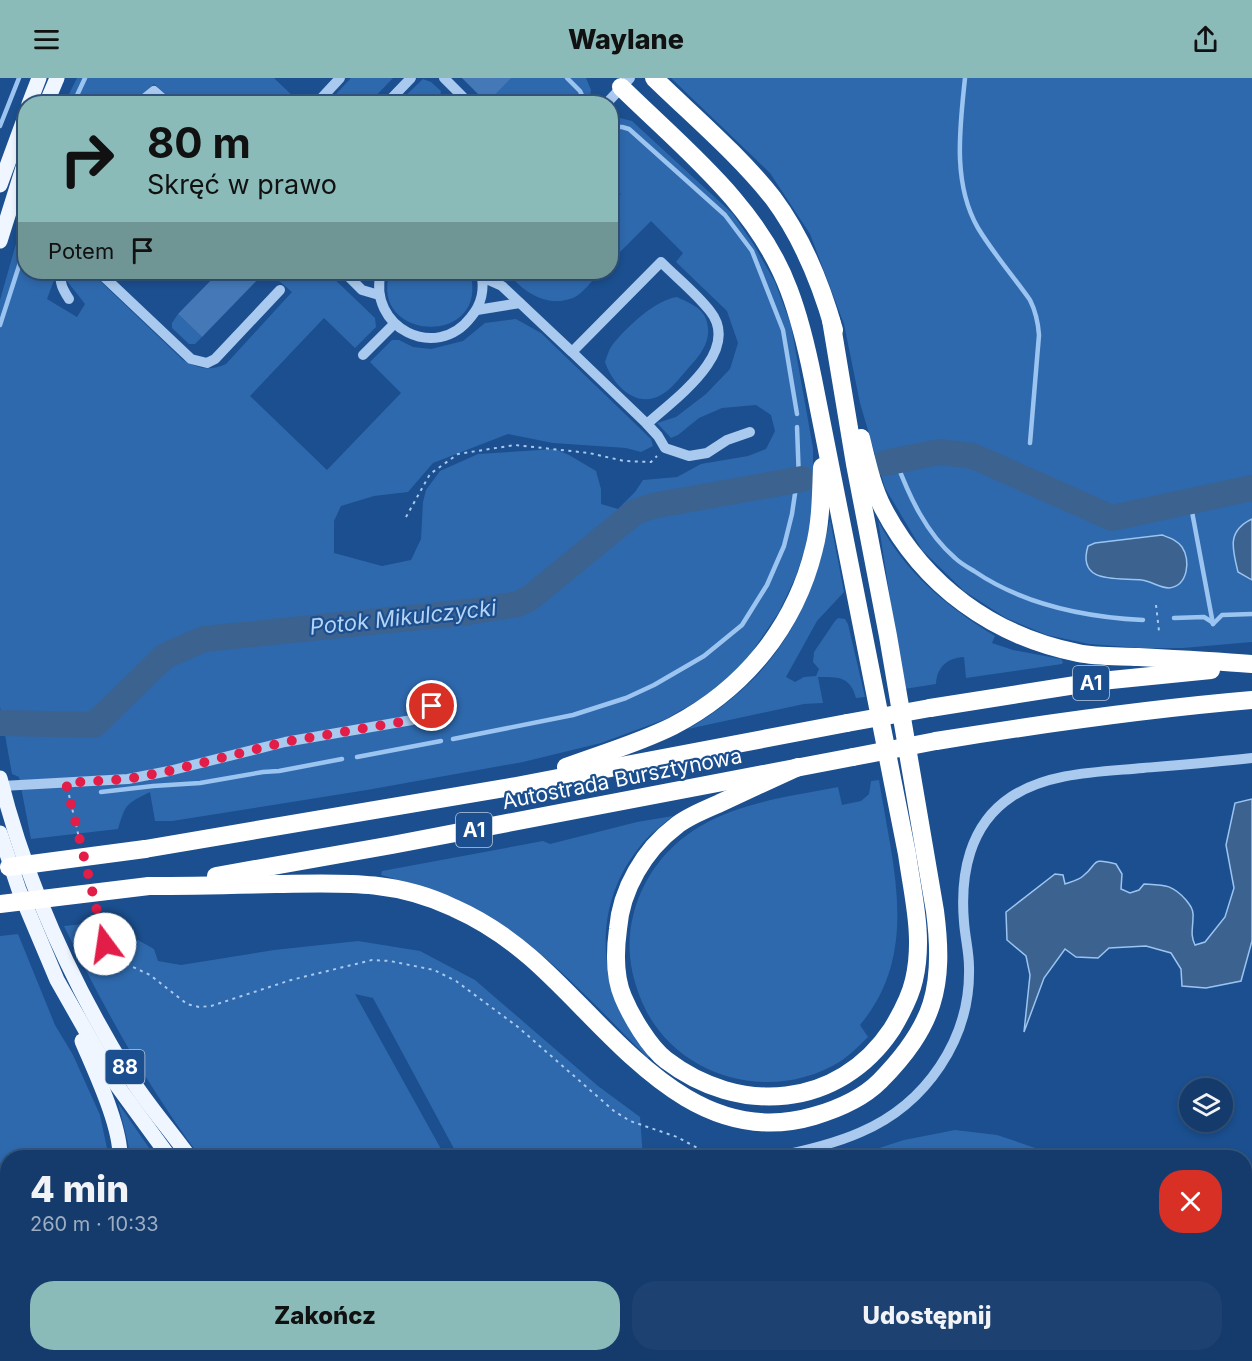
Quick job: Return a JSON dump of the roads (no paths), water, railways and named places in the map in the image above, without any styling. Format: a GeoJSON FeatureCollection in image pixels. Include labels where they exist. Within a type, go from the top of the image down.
{"type":"FeatureCollection","features":[{"type":"Feature","properties":{"kind":"highway"},"geometry":{"type":"LineString","coordinates":[[654,78],[744,166],[772,198],[793,230],[810,263],[831,320],[870,473],[883,507],[904,542],[931,575],[962,603],[1020,637],[1081,654],[1252,665]]}},
{"type":"Feature","properties":{"kind":"highway"},"geometry":{"type":"LineString","coordinates":[[621,81],[720,183],[749,218],[789,288],[803,332],[907,854],[916,912],[919,947],[914,981],[901,1015],[880,1048],[858,1067],[828,1084],[795,1095],[768,1097],[734,1094],[698,1081],[664,1058],[640,1029],[622,995],[615,954],[619,913],[633,875],[658,842],[677,825],[798,767]]}},
{"type":"Feature","properties":{"kind":"highway"},"geometry":{"type":"LineString","coordinates":[[149,886],[327,882],[371,884],[416,894],[453,908],[488,927],[529,956],[652,1075],[698,1105],[733,1118],[765,1122],[800,1120],[839,1108],[873,1088],[899,1062],[921,1030],[931,1007],[938,979],[940,947],[888,636],[855,464],[831,320]]}},
{"type":"Feature","properties":{"kind":"highway"},"geometry":{"type":"LineString","coordinates":[[516,786],[671,727],[708,706],[737,682],[766,651],[788,618],[805,582],[815,547],[820,509],[823,436]]}},
{"type":"Feature","properties":{"kind":"highway","name":"Autostrada Bursztynowa"},"geometry":{"type":"LineString","coordinates":[[0,867],[145,849],[516,786],[930,708],[1101,681],[1252,665]]}},
{"type":"Feature","properties":{"kind":"highway","name":"Autostrada Bursztynowa"},"geometry":{"type":"LineString","coordinates":[[0,904],[149,886],[392,845],[936,741],[1082,718],[1185,705],[1252,700]]}},
{"type":"Feature","properties":{"kind":"main road"},"geometry":{"type":"LineString","coordinates":[[32,96],[39,78]]}},
{"type":"Feature","properties":{"kind":"main road"},"geometry":{"type":"LineString","coordinates":[[49,96],[56,81]]}},
{"type":"Feature","properties":{"kind":"main road"},"geometry":{"type":"LineString","coordinates":[[0,185],[18,136]]}},
{"type":"Feature","properties":{"kind":"main road"},"geometry":{"type":"LineString","coordinates":[[0,241],[18,184]]}},
{"type":"Feature","properties":{"kind":"main road","name":"88"},"geometry":{"type":"LineString","coordinates":[[1,782],[34,884],[70,969],[129,1075],[184,1150]]}},
{"type":"Feature","properties":{"kind":"main road","name":"88"},"geometry":{"type":"LineString","coordinates":[[0,833],[19,890],[57,980],[116,1084],[164,1150]]}},
{"type":"Feature","properties":{"kind":"main road"},"geometry":{"type":"LineString","coordinates":[[57,980],[105,1097],[121,1150]]}},
{"type":"Feature","properties":{"kind":"lane"},"geometry":{"type":"LineString","coordinates":[[323,96],[340,78]]}},
{"type":"Feature","properties":{"kind":"lane"},"geometry":{"type":"LineString","coordinates":[[394,96],[411,78]]}},
{"type":"Feature","properties":{"kind":"lane"},"geometry":{"type":"LineString","coordinates":[[444,78],[462,96]]}},
{"type":"Feature","properties":{"kind":"lane"},"geometry":{"type":"LineString","coordinates":[[611,96],[621,81]]}},
{"type":"Feature","properties":{"kind":"lane"},"geometry":{"type":"LineString","coordinates":[[148,96],[154,91],[160,96]]}},
{"type":"Feature","properties":{"kind":"lane"},"geometry":{"type":"LineString","coordinates":[[572,352],[661,262],[712,312],[719,328],[718,343],[704,371],[647,424]]}},
{"type":"Feature","properties":{"kind":"lane"},"geometry":{"type":"LineString","coordinates":[[60,279],[63,290],[69,299]]}},
{"type":"Feature","properties":{"kind":"lane"},"geometry":{"type":"LineString","coordinates":[[106,279],[191,359],[207,363],[215,359],[280,290]]}},
{"type":"Feature","properties":{"kind":"lane"},"geometry":{"type":"LineString","coordinates":[[351,279],[362,290],[379,295]]}},
{"type":"Feature","properties":{"kind":"lane"},"geometry":{"type":"LineString","coordinates":[[379,279],[379,295],[384,311],[394,324],[410,335],[429,339],[448,335],[465,326],[477,310],[482,294],[481,279]]}},
{"type":"Feature","properties":{"kind":"lane"},"geometry":{"type":"LineString","coordinates":[[490,279],[502,286],[647,424],[658,435],[665,448],[689,456],[707,453],[727,440],[750,432]]}},
{"type":"Feature","properties":{"kind":"lane"},"geometry":{"type":"LineString","coordinates":[[477,310],[520,303]]}},
{"type":"Feature","properties":{"kind":"lane"},"geometry":{"type":"LineString","coordinates":[[363,355],[394,324]]}},
{"type":"Feature","properties":{"kind":"lane"},"geometry":{"type":"LineString","coordinates":[[1,782],[66,783],[128,779],[285,742],[412,720],[423,715],[432,706]]}},
{"type":"Feature","properties":{"kind":"lane"},"geometry":{"type":"LineString","coordinates":[[806,1150],[861,1132],[889,1117],[919,1092],[943,1064],[961,1027],[968,998],[969,967],[964,923],[963,884],[971,847],[987,820],[1011,797],[1043,782],[1085,773],[1252,758]]}},
{"type":"Feature","properties":{"kind":"waterway"},"geometry":{"type":"LineString","coordinates":[[0,126],[19,78]]}},
{"type":"Feature","properties":{"kind":"waterway"},"geometry":{"type":"LineString","coordinates":[[77,96],[85,78]]}},
{"type":"Feature","properties":{"kind":"waterway"},"geometry":{"type":"LineString","coordinates":[[567,78],[582,96]]}},
{"type":"Feature","properties":{"kind":"waterway"},"geometry":{"type":"LineString","coordinates":[[965,78],[960,135],[964,192],[978,228],[1030,300],[1037,321],[1039,335],[1030,443]]}},
{"type":"Feature","properties":{"kind":"waterway"},"geometry":{"type":"LineString","coordinates":[[618,127],[629,129],[725,215],[752,251],[783,330],[797,414]]}},
{"type":"Feature","properties":{"kind":"waterway"},"geometry":{"type":"LineString","coordinates":[[0,325],[18,269]]}},
{"type":"Feature","properties":{"kind":"waterway"},"geometry":{"type":"LineString","coordinates":[[797,427],[799,480]]}},
{"type":"Feature","properties":{"kind":"waterway","name":"Potok Mikulczycki"},"geometry":{"type":"LineString","coordinates":[[885,463],[939,452],[973,456],[1112,518],[1252,488]]}},
{"type":"Feature","properties":{"kind":"waterway"},"geometry":{"type":"LineString","coordinates":[[896,461],[927,526],[945,548],[964,565],[993,583],[1034,601],[1098,616],[1143,620]]}},
{"type":"Feature","properties":{"kind":"waterway","name":"Potok Mikulczycki"},"geometry":{"type":"LineString","coordinates":[[0,723],[94,725],[165,656],[204,639],[469,612],[518,604],[530,598],[635,512],[652,506],[802,479]]}},
{"type":"Feature","properties":{"kind":"waterway"},"geometry":{"type":"LineString","coordinates":[[453,739],[573,715],[626,698],[654,685],[704,656],[742,625],[767,585],[784,546],[797,480]]}},
{"type":"Feature","properties":{"kind":"waterway"},"geometry":{"type":"LineString","coordinates":[[1190,501],[1213,624]]}},
{"type":"Feature","properties":{"kind":"waterway"},"geometry":{"type":"LineString","coordinates":[[1213,624],[1222,615],[1252,614]]}},
{"type":"Feature","properties":{"kind":"waterway"},"geometry":{"type":"LineString","coordinates":[[1174,618],[1204,617],[1212,622]]}},
{"type":"Feature","properties":{"kind":"waterway","name":"Potok Mikulczycki"},"geometry":{"type":"LineString","coordinates":[[0,718],[1,723]]}},
{"type":"Feature","properties":{"kind":"waterway"},"geometry":{"type":"LineString","coordinates":[[357,757],[441,741]]}},
{"type":"Feature","properties":{"kind":"waterway"},"geometry":{"type":"LineString","coordinates":[[101,792],[200,783],[342,759]]}}]}
